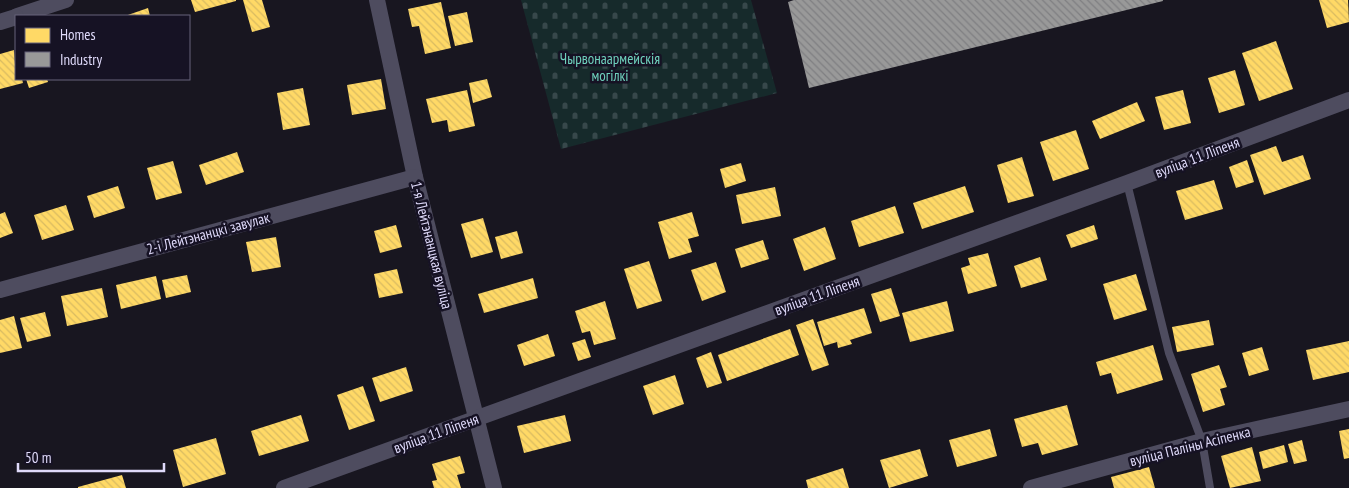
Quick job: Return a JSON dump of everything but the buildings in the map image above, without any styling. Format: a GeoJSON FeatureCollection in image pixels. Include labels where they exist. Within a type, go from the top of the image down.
{"type":"FeatureCollection","features":[{"type":"Feature","properties":{"kind":"street"},"geometry":{"type":"LineString","coordinates":[[20,15],[66,0]]}},
{"type":"Feature","properties":{"kind":"street","name":"1-я Лейтэнанцкая вуліца"},"geometry":{"type":"LineString","coordinates":[[377,0],[415,177],[494,488]]}},
{"type":"Feature","properties":{"kind":"street"},"geometry":{"type":"LineString","coordinates":[[0,22],[15,17]]}},
{"type":"Feature","properties":{"kind":"street","name":"вуліца 11 Ліпеня"},"geometry":{"type":"LineString","coordinates":[[284,488],[1127,183],[1349,100]]}},
{"type":"Feature","properties":{"kind":"street","name":"2-і Лейтэнанцкі завулак"},"geometry":{"type":"LineString","coordinates":[[0,290],[415,177]]}},
{"type":"Feature","properties":{"kind":"street","name":"вуліца Паліны Асіпенка"},"geometry":{"type":"LineString","coordinates":[[1032,488],[1202,441],[1349,409]]}},
{"type":"Feature","properties":{"kind":"lane"},"geometry":{"type":"LineString","coordinates":[[1127,183],[1169,353],[1202,441],[1210,488]]}},
{"type":"Feature","properties":{"kind":"green space","name":"Чырвонаармейскія могілкі"},"geometry":{"type":"Polygon","coordinates":[[[521,0],[751,0],[777,93],[561,149],[521,0]]]}}]}
